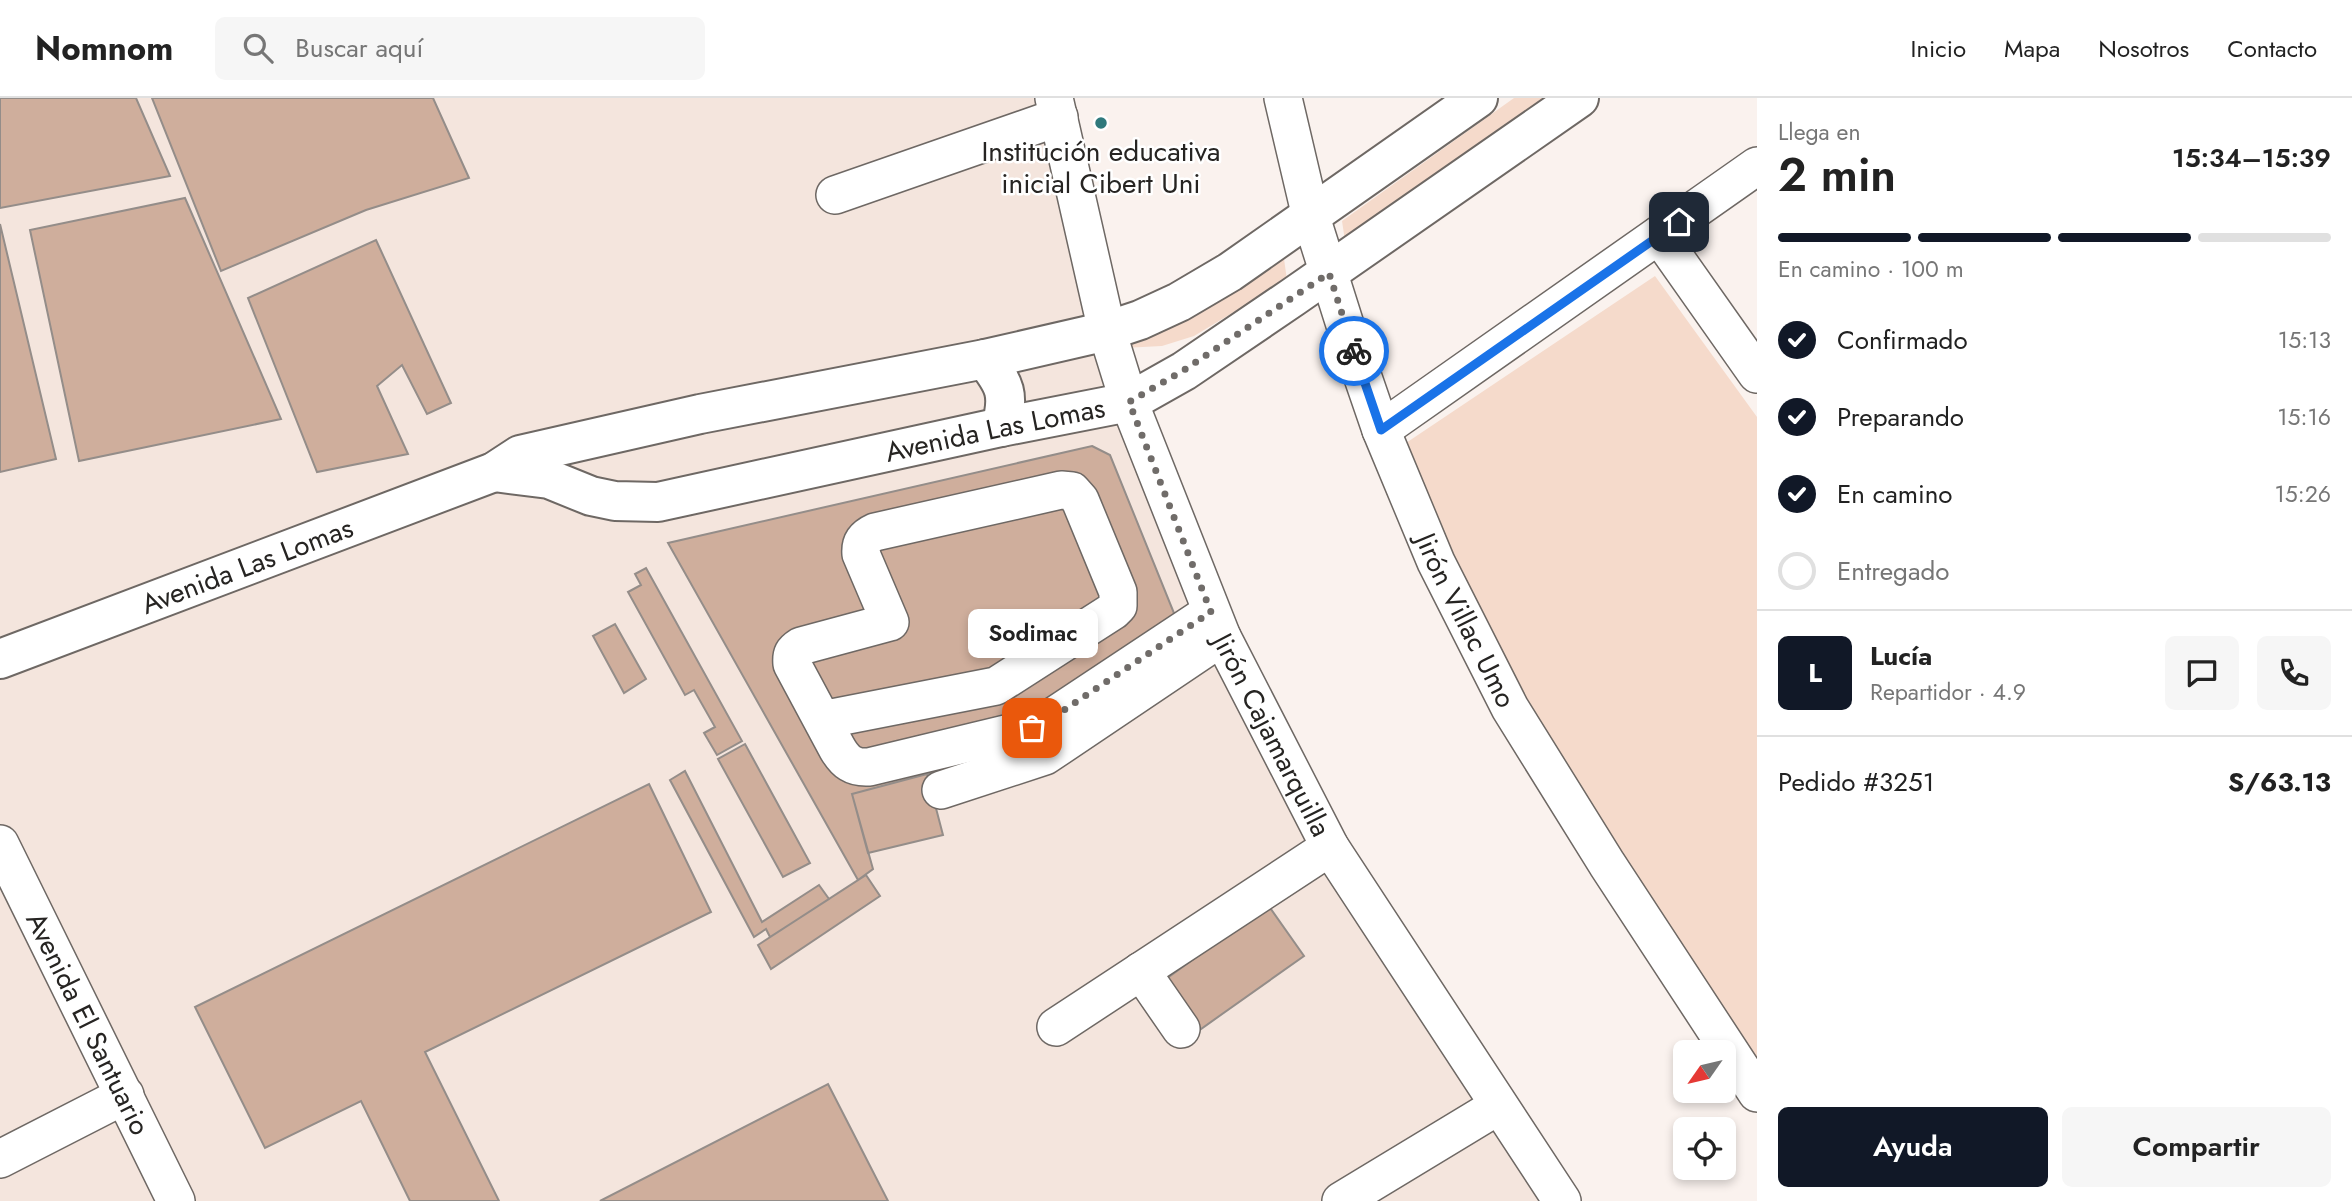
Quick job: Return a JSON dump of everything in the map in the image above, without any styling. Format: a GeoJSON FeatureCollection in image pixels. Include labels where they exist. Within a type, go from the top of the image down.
{"type":"FeatureCollection","features":[{"type":"Feature","properties":{"kind":"main road","name":"Avenida Las Lomas"},"geometry":{"type":"LineString","coordinates":[[0,659],[494,472],[520,455],[674,420],[985,359],[1107,331],[1140,320],[1179,302],[1230,272],[1478,98]]}},
{"type":"Feature","properties":{"kind":"main road","name":"Avenida Las Lomas"},"geometry":{"type":"LineString","coordinates":[[494,472],[550,479],[591,496],[615,501],[658,502],[1001,427],[1129,402],[1184,370],[1329,273],[1579,98]]}},
{"type":"Feature","properties":{"kind":"main road"},"geometry":{"type":"LineString","coordinates":[[985,359],[1006,390],[1006,408],[1001,427]]}},
{"type":"Feature","properties":{"kind":"street","name":"Jirón Villac Umo"},"geometry":{"type":"LineString","coordinates":[[1283,98],[1311,217],[1329,273],[1381,430],[1436,562],[1510,708],[1606,864],[1757,1093]]}},
{"type":"Feature","properties":{"kind":"street"},"geometry":{"type":"LineString","coordinates":[[835,195],[1056,107]]}},
{"type":"Feature","properties":{"kind":"street","name":"Jirón Cajamarquilla"},"geometry":{"type":"LineString","coordinates":[[1056,107],[1107,331],[1129,402],[1217,625],[1330,847],[1562,1201]]}},
{"type":"Feature","properties":{"kind":"street"},"geometry":{"type":"LineString","coordinates":[[1381,430],[1757,166]]}},
{"type":"Feature","properties":{"kind":"street"},"geometry":{"type":"LineString","coordinates":[[1659,235],[1757,374]]}},
{"type":"Feature","properties":{"kind":"street"},"geometry":{"type":"LineString","coordinates":[[822,720],[996,686],[1118,606],[1118,592],[1072,491],[1061,490],[869,535],[860,547],[861,554],[890,622],[801,646],[794,650],[791,656],[792,664],[822,720],[843,759],[858,768],[1023,731],[1046,722],[1217,625]]}},
{"type":"Feature","properties":{"kind":"street"},"geometry":{"type":"LineString","coordinates":[[941,790],[1045,755],[1217,625]]}},
{"type":"Feature","properties":{"kind":"street","name":"Avenida El Santuario"},"geometry":{"type":"LineString","coordinates":[[0,844],[176,1201]]}},
{"type":"Feature","properties":{"kind":"street"},"geometry":{"type":"LineString","coordinates":[[1056,1027],[1330,847]]}},
{"type":"Feature","properties":{"kind":"street"},"geometry":{"type":"LineString","coordinates":[[1141,971],[1181,1029]]}},
{"type":"Feature","properties":{"kind":"street"},"geometry":{"type":"LineString","coordinates":[[0,1159],[125,1095]]}},
{"type":"Feature","properties":{"kind":"street"},"geometry":{"type":"LineString","coordinates":[[1341,1201],[1498,1106]]}},
{"type":"Feature","properties":{"kind":"shaded area"},"geometry":{"type":"Polygon","coordinates":[[[0,98],[1050,98],[1114,342],[1247,672],[1376,917],[1564,1201],[0,1201],[0,98]]]}},
{"type":"Feature","properties":{"kind":"shaded area"},"geometry":{"type":"Polygon","coordinates":[[[1514,98],[1546,98],[1345,241],[1342,221],[1514,98]]]}},
{"type":"Feature","properties":{"kind":"shaded area"},"geometry":{"type":"Polygon","coordinates":[[[1284,259],[1287,280],[1194,336],[1162,346],[1123,348],[1189,319],[1284,259]]]}},
{"type":"Feature","properties":{"kind":"shaded area"},"geometry":{"type":"Polygon","coordinates":[[[1655,276],[1757,417],[1757,1060],[1565,769],[1478,610],[1400,447],[1655,276]]]}},
{"type":"Feature","properties":{"kind":"building"},"geometry":{"type":"Polygon","coordinates":[[[0,98],[136,98],[170,176],[0,208],[0,98]]]}},
{"type":"Feature","properties":{"kind":"building"},"geometry":{"type":"Polygon","coordinates":[[[152,98],[433,98],[469,178],[366,210],[221,271],[152,98]]]}},
{"type":"Feature","properties":{"kind":"building"},"geometry":{"type":"Polygon","coordinates":[[[185,198],[281,419],[79,461],[30,230],[185,198]]]}},
{"type":"Feature","properties":{"kind":"building"},"geometry":{"type":"Polygon","coordinates":[[[0,224],[56,459],[0,472],[0,224]]]}},
{"type":"Feature","properties":{"kind":"building"},"geometry":{"type":"Polygon","coordinates":[[[376,240],[451,403],[427,414],[402,365],[377,386],[408,454],[317,472],[248,298],[376,240]]]}},
{"type":"Feature","properties":{"kind":"building"},"geometry":{"type":"Polygon","coordinates":[[[1092,446],[1110,455],[1178,623],[1039,744],[852,794],[873,869],[858,880],[668,543],[1092,446]]]}},
{"type":"Feature","properties":{"kind":"building"},"geometry":{"type":"Polygon","coordinates":[[[646,568],[742,741],[717,755],[704,733],[715,727],[694,690],[685,695],[628,592],[641,585],[635,574],[646,568]]]}},
{"type":"Feature","properties":{"kind":"building"},"geometry":{"type":"Polygon","coordinates":[[[615,624],[646,679],[624,693],[593,636],[615,624]]]}},
{"type":"Feature","properties":{"kind":"building"},"geometry":{"type":"Polygon","coordinates":[[[745,744],[810,863],[783,877],[718,759],[745,744]]]}},
{"type":"Feature","properties":{"kind":"building"},"geometry":{"type":"Polygon","coordinates":[[[685,771],[762,922],[819,885],[829,899],[770,937],[766,929],[754,937],[670,780],[685,771]]]}},
{"type":"Feature","properties":{"kind":"building"},"geometry":{"type":"Polygon","coordinates":[[[927,774],[943,835],[868,853],[852,794],[927,774]]]}},
{"type":"Feature","properties":{"kind":"building"},"geometry":{"type":"Polygon","coordinates":[[[649,784],[711,912],[425,1052],[499,1201],[410,1201],[361,1101],[265,1148],[195,1007],[649,784]]]}},
{"type":"Feature","properties":{"kind":"building"},"geometry":{"type":"Polygon","coordinates":[[[866,875],[880,896],[771,969],[758,945],[866,875]]]}},
{"type":"Feature","properties":{"kind":"building"},"geometry":{"type":"Polygon","coordinates":[[[1268,905],[1304,956],[1201,1029],[1166,979],[1268,905]]]}},
{"type":"Feature","properties":{"kind":"building"},"geometry":{"type":"Polygon","coordinates":[[[828,1084],[888,1201],[600,1201],[828,1084]]]}},
{"type":"Feature","properties":{"kind":"way so far"},"geometry":{"type":"LineString","coordinates":[[1032,728],[1046,722],[1211,612],[1129,402],[1184,370],[1329,273],[1354,351]]}},
{"type":"Feature","properties":{"kind":"place","name":"Institución educativa inicial Cibert Uni"},"geometry":{"type":"Point","coordinates":[1101,123]}},
{"type":"Feature","properties":{"kind":"place","name":"Sodimac"},"geometry":{"type":"Point","coordinates":[1032,728]}},
{"type":"Feature","properties":{"kind":"route"},"geometry":{"type":"LineString","coordinates":[[1354,351],[1381,430],[1679,222]]}}]}
